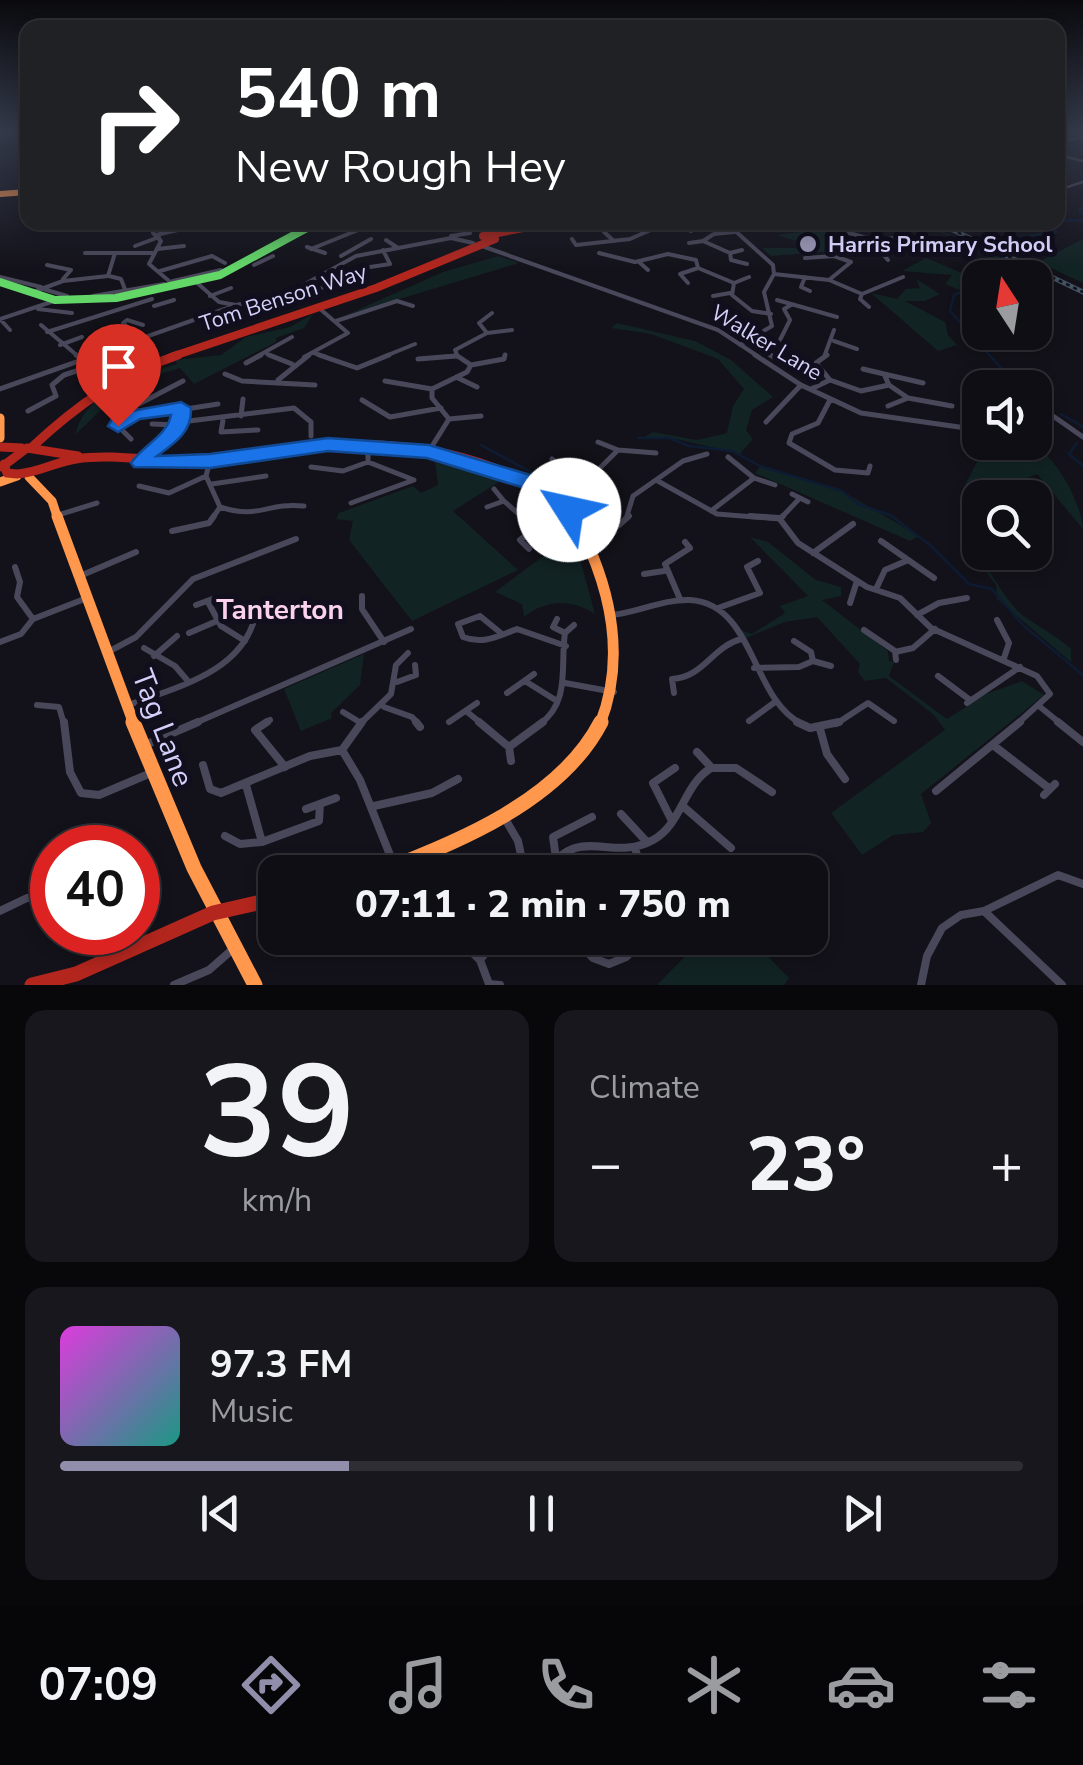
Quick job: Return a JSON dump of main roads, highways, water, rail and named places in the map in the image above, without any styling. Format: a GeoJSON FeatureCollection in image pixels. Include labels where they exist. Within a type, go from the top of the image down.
{"type":"FeatureCollection","features":[{"type":"Feature","properties":{"kind":"main road"},"geometry":{"type":"LineString","coordinates":[[0,279],[38,290],[50,309],[196,282],[228,272],[304,230]]}},
{"type":"Feature","properties":{"kind":"main road","name":"Tom Benson Way"},"geometry":{"type":"LineString","coordinates":[[3,465],[54,428],[81,402],[136,369],[319,308],[483,234]]}},
{"type":"Feature","properties":{"kind":"main road"},"geometry":{"type":"LineString","coordinates":[[0,418],[0,438]]}},
{"type":"Feature","properties":{"kind":"main road"},"geometry":{"type":"LineString","coordinates":[[45,473],[55,449],[54,428]]}},
{"type":"Feature","properties":{"kind":"main road"},"geometry":{"type":"LineString","coordinates":[[3,465],[0,449],[29,447],[55,449],[82,458],[142,463],[210,461],[290,448],[368,444],[429,451],[508,474],[550,494],[569,510],[588,538],[608,615],[614,692],[595,738],[553,776],[419,855]]}},
{"type":"Feature","properties":{"kind":"main road"},"geometry":{"type":"LineString","coordinates":[[45,473],[82,458]]}},
{"type":"Feature","properties":{"kind":"main road","name":"Tag Lane"},"geometry":{"type":"LineString","coordinates":[[3,465],[7,473],[45,473],[151,774],[213,913],[255,985]]}},
{"type":"Feature","properties":{"kind":"main road"},"geometry":{"type":"LineString","coordinates":[[0,482],[22,475]]}},
{"type":"Feature","properties":{"kind":"main road"},"geometry":{"type":"LineString","coordinates":[[32,985],[76,974],[213,913],[258,904]]}},
{"type":"Feature","properties":{"kind":"waterway"},"geometry":{"type":"LineString","coordinates":[[1083,207],[1079,210],[1083,214]]}},
{"type":"Feature","properties":{"kind":"waterway"},"geometry":{"type":"LineString","coordinates":[[1065,221],[1083,220]]}},
{"type":"Feature","properties":{"kind":"waterway"},"geometry":{"type":"LineString","coordinates":[[997,260],[1044,249],[1015,238],[1055,230]]}},
{"type":"Feature","properties":{"kind":"waterway"},"geometry":{"type":"LineString","coordinates":[[962,291],[954,295],[950,311],[962,324]]}},
{"type":"Feature","properties":{"kind":"waterway"},"geometry":{"type":"LineString","coordinates":[[985,350],[1003,370]]}},
{"type":"Feature","properties":{"kind":"waterway"},"geometry":{"type":"LineString","coordinates":[[1061,414],[1083,427]]}},
{"type":"Feature","properties":{"kind":"waterway"},"geometry":{"type":"LineString","coordinates":[[638,438],[669,438],[689,446],[732,451],[760,466],[842,491],[858,504],[890,515],[930,545],[969,584],[992,589],[1024,626],[1083,675]]}},
{"type":"Feature","properties":{"kind":"waterway"},"geometry":{"type":"LineString","coordinates":[[1077,443],[1069,454],[1083,466]]}},
{"type":"Feature","properties":{"kind":"waterway"},"geometry":{"type":"LineString","coordinates":[[481,445],[553,484]]}},
{"type":"Feature","properties":{"kind":"railway"},"geometry":{"type":"LineString","coordinates":[[953,230],[1083,292]]}},
{"type":"Feature","properties":{"kind":"place","name":"Harris Primary School"},"geometry":{"type":"Point","coordinates":[808,244]}},
{"type":"Feature","properties":{"kind":"district","name":"Tanterton"},"geometry":{"type":"Point","coordinates":[280,609]}}]}
